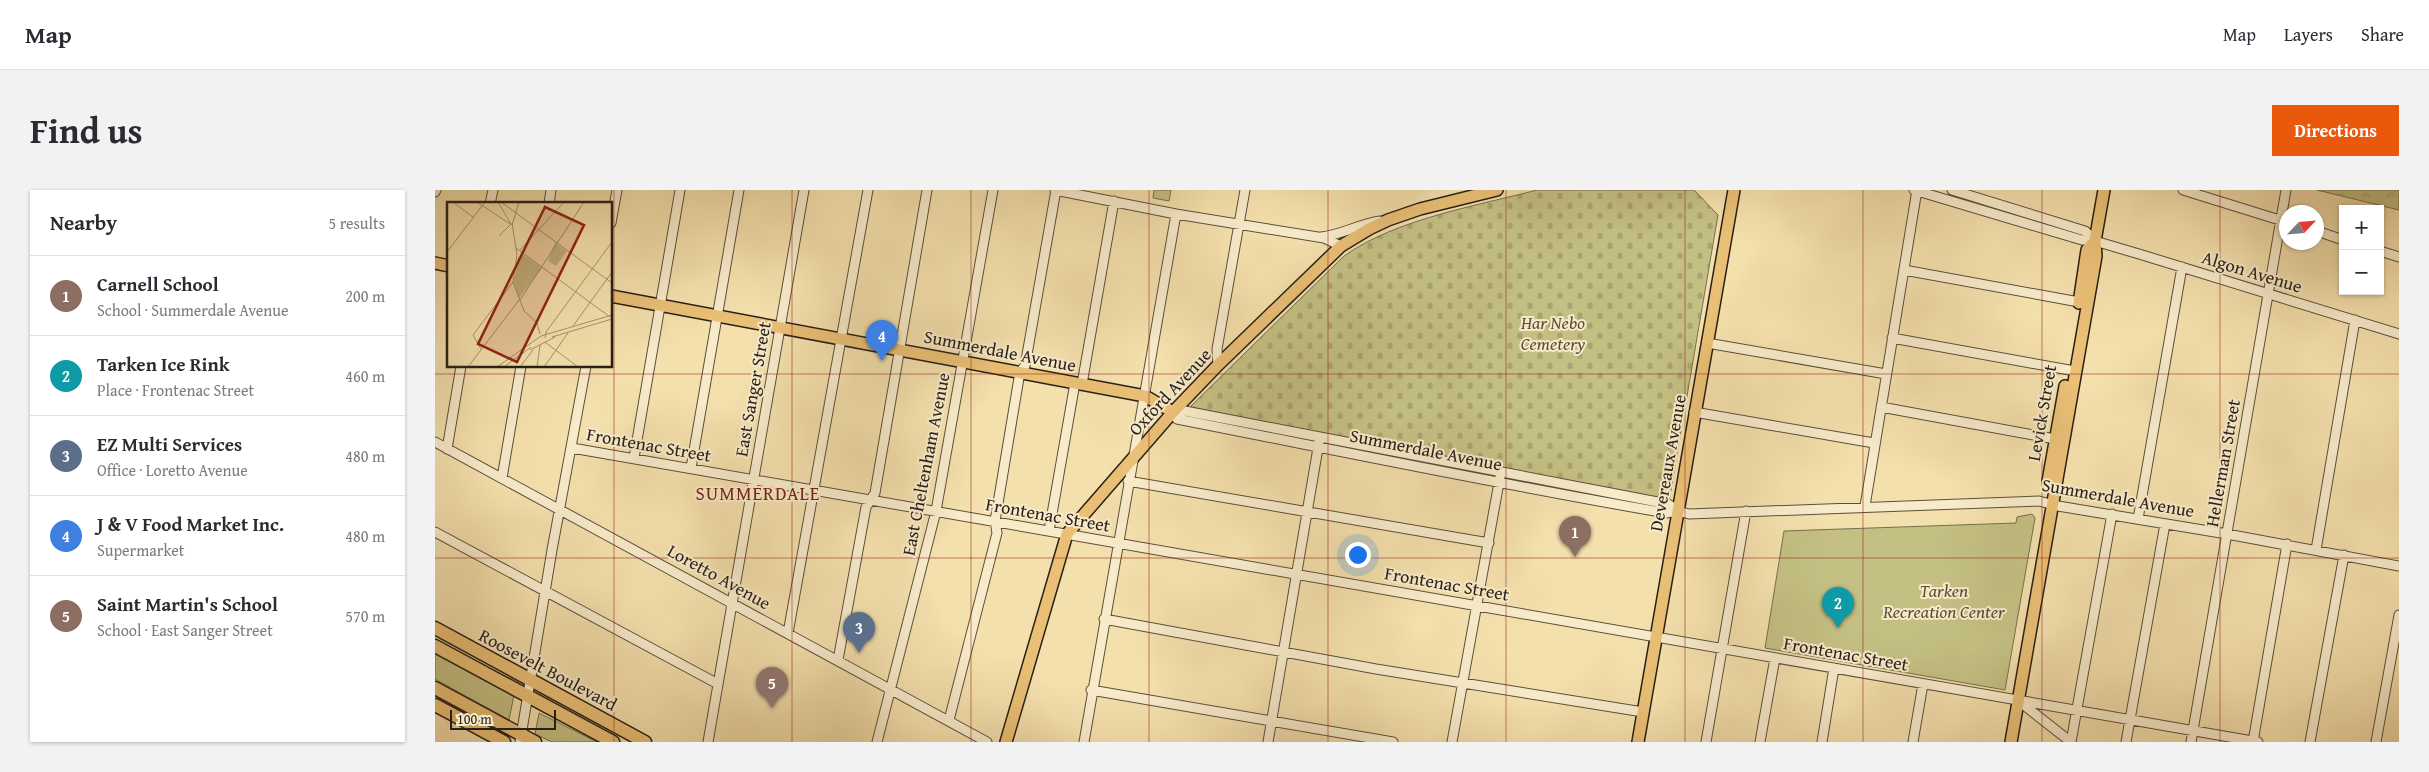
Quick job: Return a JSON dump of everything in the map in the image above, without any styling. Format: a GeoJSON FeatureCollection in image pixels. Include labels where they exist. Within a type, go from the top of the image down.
{"type":"FeatureCollection","features":[{"type":"Feature","properties":{"kind":"highway","name":"Roosevelt Boulevard"},"geometry":{"type":"LineString","coordinates":[[435,628],[645,742]]}},
{"type":"Feature","properties":{"kind":"highway"},"geometry":{"type":"LineString","coordinates":[[435,638],[469,647]]}},
{"type":"Feature","properties":{"kind":"highway","name":"Roosevelt Boulevard"},"geometry":{"type":"LineString","coordinates":[[435,646],[613,742]]}},
{"type":"Feature","properties":{"kind":"highway"},"geometry":{"type":"LineString","coordinates":[[435,689],[474,726]]}},
{"type":"Feature","properties":{"kind":"highway"},"geometry":{"type":"LineString","coordinates":[[435,689],[521,738],[535,742]]}},
{"type":"Feature","properties":{"kind":"highway"},"geometry":{"type":"LineString","coordinates":[[435,705],[503,742]]}},
{"type":"Feature","properties":{"kind":"main road","name":"Oxford Avenue"},"geometry":{"type":"LineString","coordinates":[[1006,742],[1067,534],[1173,412],[1218,365],[1341,246],[1388,220],[1465,194],[1497,190]]}},
{"type":"Feature","properties":{"kind":"main road","name":"Devereaux Avenue"},"geometry":{"type":"LineString","coordinates":[[1637,742],[1657,638],[1694,412],[1734,190]]}},
{"type":"Feature","properties":{"kind":"main road","name":"Levick Street"},"geometry":{"type":"LineString","coordinates":[[2049,503],[2055,439],[2072,370],[2096,256],[2095,241],[2104,190]]}},
{"type":"Feature","properties":{"kind":"main road","name":"Levick Street"},"geometry":{"type":"LineString","coordinates":[[2003,742],[2014,700],[2072,370],[2087,250],[2095,241]]}},
{"type":"Feature","properties":{"kind":"main road","name":"Summerdale Avenue"},"geometry":{"type":"LineString","coordinates":[[613,296],[661,303],[1145,396],[1173,412]]}},
{"type":"Feature","properties":{"kind":"main road","name":"Levick Street"},"geometry":{"type":"LineString","coordinates":[[2011,742],[2014,700]]}},
{"type":"Feature","properties":{"kind":"street"},"geometry":{"type":"LineString","coordinates":[[613,212],[617,190]]}},
{"type":"Feature","properties":{"kind":"street"},"geometry":{"type":"LineString","coordinates":[[634,458],[680,190]]}},
{"type":"Feature","properties":{"kind":"street"},"geometry":{"type":"LineString","coordinates":[[691,468],[739,190]]}},
{"type":"Feature","properties":{"kind":"street","name":"East Sanger Street"},"geometry":{"type":"LineString","coordinates":[[708,742],[804,190]]}},
{"type":"Feature","properties":{"kind":"street"},"geometry":{"type":"LineString","coordinates":[[789,633],[868,190]]}},
{"type":"Feature","properties":{"kind":"street"},"geometry":{"type":"LineString","coordinates":[[838,660],[866,507],[875,493],[927,190]]}},
{"type":"Feature","properties":{"kind":"street","name":"East Cheltenham Avenue"},"geometry":{"type":"LineString","coordinates":[[877,742],[936,511],[993,190]]}},
{"type":"Feature","properties":{"kind":"street"},"geometry":{"type":"LineString","coordinates":[[949,720],[997,533],[995,522],[1020,372],[1025,366],[1055,190],[1176,214],[1317,237],[1341,246]]}},
{"type":"Feature","properties":{"kind":"street"},"geometry":{"type":"LineString","coordinates":[[1218,365],[1217,349],[1245,190]]}},
{"type":"Feature","properties":{"kind":"street"},"geometry":{"type":"LineString","coordinates":[[1865,506],[1916,190]]}},
{"type":"Feature","properties":{"kind":"street","name":"Algon Avenue"},"geometry":{"type":"LineString","coordinates":[[1916,190],[2082,240],[2095,241],[2399,334]]}},
{"type":"Feature","properties":{"kind":"street","name":"Algon Avenue"},"geometry":{"type":"LineString","coordinates":[[1952,190],[2085,231],[2095,241]]}},
{"type":"Feature","properties":{"kind":"street"},"geometry":{"type":"LineString","coordinates":[[2183,190],[2279,219]]}},
{"type":"Feature","properties":{"kind":"street","name":"Hellerman Street"},"geometry":{"type":"LineString","coordinates":[[2285,205],[2286,190]]}},
{"type":"Feature","properties":{"kind":"street"},"geometry":{"type":"LineString","coordinates":[[1049,531],[1114,201]]}},
{"type":"Feature","properties":{"kind":"street"},"geometry":{"type":"LineString","coordinates":[[1084,742],[1091,690],[1176,214]]}},
{"type":"Feature","properties":{"kind":"street"},"geometry":{"type":"LineString","coordinates":[[1317,237],[1337,234],[1367,223],[1388,220]]}},
{"type":"Feature","properties":{"kind":"street"},"geometry":{"type":"LineString","coordinates":[[2324,234],[2339,239]]}},
{"type":"Feature","properties":{"kind":"street","name":"Hellerman Street"},"geometry":{"type":"LineString","coordinates":[[2191,742],[2268,295],[2279,244]]}},
{"type":"Feature","properties":{"kind":"street"},"geometry":{"type":"LineString","coordinates":[[2384,252],[2399,257]]}},
{"type":"Feature","properties":{"kind":"street"},"geometry":{"type":"LineString","coordinates":[[2138,519],[2182,267]]}},
{"type":"Feature","properties":{"kind":"street"},"geometry":{"type":"LineString","coordinates":[[1903,270],[2079,302]]}},
{"type":"Feature","properties":{"kind":"street"},"geometry":{"type":"LineString","coordinates":[[2316,550],[2355,320]]}},
{"type":"Feature","properties":{"kind":"street"},"geometry":{"type":"LineString","coordinates":[[1892,338],[2072,370]]}},
{"type":"Feature","properties":{"kind":"street"},"geometry":{"type":"LineString","coordinates":[[1707,343],[1886,374]]}},
{"type":"Feature","properties":{"kind":"street"},"geometry":{"type":"LineString","coordinates":[[447,449],[461,368]]}},
{"type":"Feature","properties":{"kind":"street"},"geometry":{"type":"LineString","coordinates":[[502,478],[521,368]]}},
{"type":"Feature","properties":{"kind":"street"},"geometry":{"type":"LineString","coordinates":[[521,738],[559,510],[586,368]]}},
{"type":"Feature","properties":{"kind":"street"},"geometry":{"type":"LineString","coordinates":[[1881,408],[2055,439]]}},
{"type":"Feature","properties":{"kind":"street","name":"Summerdale Avenue"},"geometry":{"type":"LineString","coordinates":[[1678,511],[1666,513],[1318,447],[1177,419],[1173,412],[1185,411],[1668,504],[1678,511],[1689,514],[2039,500],[2399,566]]}},
{"type":"Feature","properties":{"kind":"street"},"geometry":{"type":"LineString","coordinates":[[1694,412],[1874,443]]}},
{"type":"Feature","properties":{"kind":"street"},"geometry":{"type":"LineString","coordinates":[[1268,742],[1309,512],[1320,437]]}},
{"type":"Feature","properties":{"kind":"street","name":"Loretto Avenue"},"geometry":{"type":"LineString","coordinates":[[435,442],[733,602],[987,742]]}},
{"type":"Feature","properties":{"kind":"street","name":"Frontenac Street"},"geometry":{"type":"LineString","coordinates":[[572,448],[2254,742]]}},
{"type":"Feature","properties":{"kind":"street"},"geometry":{"type":"LineString","coordinates":[[1452,742],[1501,472]]}},
{"type":"Feature","properties":{"kind":"street"},"geometry":{"type":"LineString","coordinates":[[1128,481],[1489,543]]}},
{"type":"Feature","properties":{"kind":"street"},"geometry":{"type":"LineString","coordinates":[[1706,742],[1746,511]]}},
{"type":"Feature","properties":{"kind":"street"},"geometry":{"type":"LineString","coordinates":[[2014,700],[2071,742],[2112,514]]}},
{"type":"Feature","properties":{"kind":"street"},"geometry":{"type":"LineString","coordinates":[[2126,742],[2165,524]]}},
{"type":"Feature","properties":{"kind":"street"},"geometry":{"type":"LineString","coordinates":[[435,532],[718,684]]}},
{"type":"Feature","properties":{"kind":"street"},"geometry":{"type":"LineString","coordinates":[[2254,742],[2287,544]]}},
{"type":"Feature","properties":{"kind":"street"},"geometry":{"type":"LineString","coordinates":[[2310,742],[2344,555]]}},
{"type":"Feature","properties":{"kind":"street"},"geometry":{"type":"LineString","coordinates":[[2376,742],[2399,615]]}},
{"type":"Feature","properties":{"kind":"street"},"geometry":{"type":"LineString","coordinates":[[1104,619],[1463,683],[1643,712]]}},
{"type":"Feature","properties":{"kind":"street"},"geometry":{"type":"LineString","coordinates":[[1760,742],[1775,658]]}},
{"type":"Feature","properties":{"kind":"street"},"geometry":{"type":"LineString","coordinates":[[1822,742],[1834,668]]}},
{"type":"Feature","properties":{"kind":"street"},"geometry":{"type":"LineString","coordinates":[[1913,742],[1923,684]]}},
{"type":"Feature","properties":{"kind":"street"},"geometry":{"type":"LineString","coordinates":[[1091,690],[1393,742]]}},
{"type":"Feature","properties":{"kind":"green space"},"geometry":{"type":"Polygon","coordinates":[[[1154,190],[1171,190],[1169,201],[1153,198],[1154,190]]]}},
{"type":"Feature","properties":{"kind":"green space","name":"Har Nebo Cemetery"},"geometry":{"type":"Polygon","coordinates":[[[1537,190],[1694,190],[1718,215],[1669,501],[1190,407],[1344,256],[1365,243],[1412,223],[1537,190]]]}},
{"type":"Feature","properties":{"kind":"green space"},"geometry":{"type":"Polygon","coordinates":[[[2317,190],[2399,190],[2399,210],[2317,190]]]}},
{"type":"Feature","properties":{"kind":"green space","name":"Tarken Recreation Center"},"geometry":{"type":"Polygon","coordinates":[[[2032,514],[2035,518],[2005,690],[1765,648],[1784,531],[2016,523],[2017,517],[2032,514]]]}},
{"type":"Feature","properties":{"kind":"green space"},"geometry":{"type":"Polygon","coordinates":[[[435,653],[514,695],[509,720],[435,679],[435,653]]]}},
{"type":"Feature","properties":{"kind":"green space"},"geometry":{"type":"Polygon","coordinates":[[[539,713],[597,742],[552,742],[535,734],[539,713]]]}},
{"type":"Feature","properties":{"kind":"place","name":"J & V Food Market Inc."},"geometry":{"type":"Point","coordinates":[882,361]}},
{"type":"Feature","properties":{"kind":"place","name":"Carnell School"},"geometry":{"type":"Point","coordinates":[1575,557]}},
{"type":"Feature","properties":{"kind":"place","name":"Tarken Ice Rink"},"geometry":{"type":"Point","coordinates":[1838,628]}},
{"type":"Feature","properties":{"kind":"place","name":"EZ Multi Services"},"geometry":{"type":"Point","coordinates":[859,653]}},
{"type":"Feature","properties":{"kind":"place","name":"Saint Martin's School"},"geometry":{"type":"Point","coordinates":[772,708]}},
{"type":"Feature","properties":{"kind":"district","name":"SUMMERDALE"},"geometry":{"type":"Point","coordinates":[758,493]}}]}
